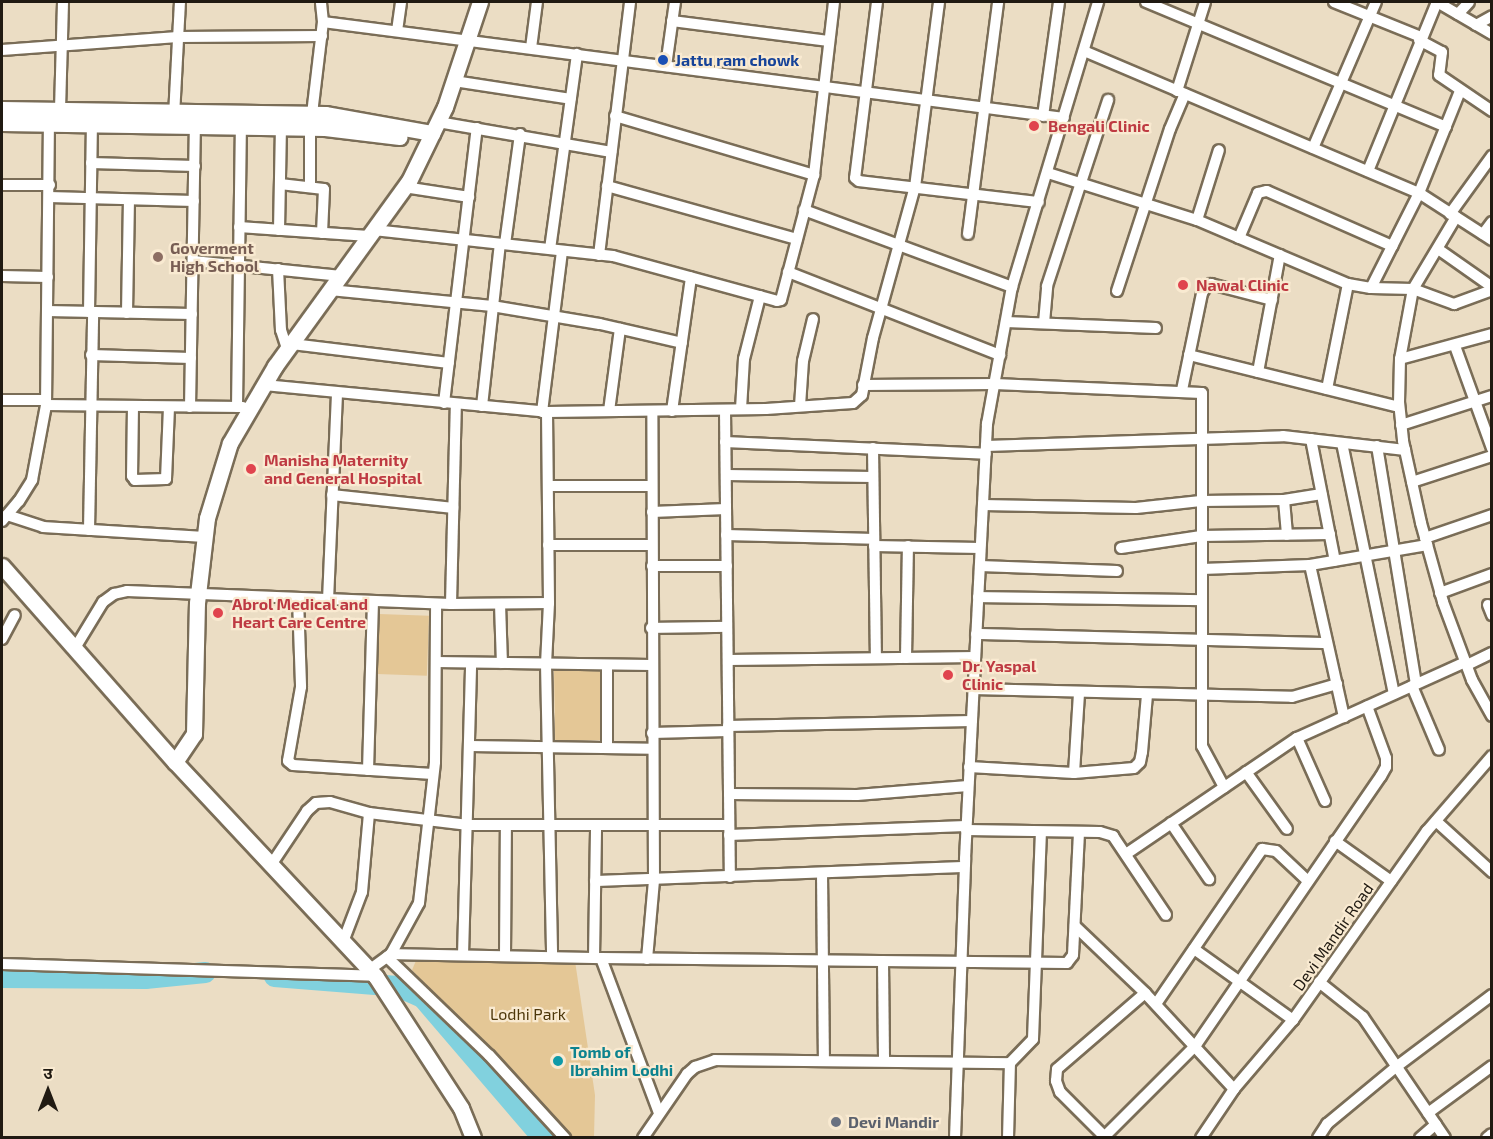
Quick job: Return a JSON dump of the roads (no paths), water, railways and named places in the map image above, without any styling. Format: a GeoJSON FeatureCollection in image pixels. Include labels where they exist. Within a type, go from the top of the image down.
{"type":"FeatureCollection","features":[{"type":"Feature","properties":{"kind":"street"},"geometry":{"type":"LineString","coordinates":[[63,2],[62,47],[53,115],[49,198],[46,403],[32,480],[4,518],[43,527],[205,537]]}},
{"type":"Feature","properties":{"kind":"street"},"geometry":{"type":"LineString","coordinates":[[174,119],[180,2]]}},
{"type":"Feature","properties":{"kind":"street"},"geometry":{"type":"LineString","coordinates":[[310,187],[311,121],[323,22],[321,2]]}},
{"type":"Feature","properties":{"kind":"street"},"geometry":{"type":"LineString","coordinates":[[397,31],[400,2]]}},
{"type":"Feature","properties":{"kind":"street"},"geometry":{"type":"LineString","coordinates":[[175,762],[194,734],[198,595],[207,519],[230,443],[244,407],[264,386],[404,187],[433,133],[454,81],[480,2]]}},
{"type":"Feature","properties":{"kind":"street"},"geometry":{"type":"LineString","coordinates":[[531,48],[537,2]]}},
{"type":"Feature","properties":{"kind":"street"},"geometry":{"type":"LineString","coordinates":[[599,255],[630,2]]}},
{"type":"Feature","properties":{"kind":"street"},"geometry":{"type":"LineString","coordinates":[[666,66],[675,2]]}},
{"type":"Feature","properties":{"kind":"street"},"geometry":{"type":"LineString","coordinates":[[239,227],[464,240],[599,255],[781,300],[814,175],[834,2]]}},
{"type":"Feature","properties":{"kind":"street"},"geometry":{"type":"LineString","coordinates":[[877,2],[855,178],[859,181],[1039,202]]}},
{"type":"Feature","properties":{"kind":"street"},"geometry":{"type":"LineString","coordinates":[[264,386],[545,412],[724,410],[853,404],[862,395],[881,307],[915,187],[939,2]]}},
{"type":"Feature","properties":{"kind":"street"},"geometry":{"type":"LineString","coordinates":[[968,234],[998,2]]}},
{"type":"Feature","properties":{"kind":"street"},"geometry":{"type":"LineString","coordinates":[[1043,116],[1059,2]]}},
{"type":"Feature","properties":{"kind":"street"},"geometry":{"type":"LineString","coordinates":[[955,1137],[964,867],[986,450],[1012,287],[1098,2]]}},
{"type":"Feature","properties":{"kind":"street"},"geometry":{"type":"LineString","coordinates":[[1146,2],[1446,127]]}},
{"type":"Feature","properties":{"kind":"street"},"geometry":{"type":"LineString","coordinates":[[1118,291],[1170,129],[1205,2]]}},
{"type":"Feature","properties":{"kind":"street"},"geometry":{"type":"LineString","coordinates":[[1334,2],[1420,39],[1442,52],[1439,75],[1491,111]]}},
{"type":"Feature","properties":{"kind":"street"},"geometry":{"type":"LineString","coordinates":[[1313,148],[1376,2]]}},
{"type":"Feature","properties":{"kind":"street"},"geometry":{"type":"LineString","coordinates":[[1368,171],[1437,2],[1491,34]]}},
{"type":"Feature","properties":{"kind":"street"},"geometry":{"type":"LineString","coordinates":[[1458,14],[1469,2]]}},
{"type":"Feature","properties":{"kind":"street"},"geometry":{"type":"LineString","coordinates":[[1476,25],[1491,16]]}},
{"type":"Feature","properties":{"kind":"street"},"geometry":{"type":"LineString","coordinates":[[672,21],[828,41]]}},
{"type":"Feature","properties":{"kind":"street"},"geometry":{"type":"LineString","coordinates":[[323,22],[1064,118]]}},
{"type":"Feature","properties":{"kind":"street"},"geometry":{"type":"LineString","coordinates":[[2,50],[178,37],[322,36]]}},
{"type":"Feature","properties":{"kind":"street"},"geometry":{"type":"LineString","coordinates":[[1084,51],[1419,193],[1487,237],[1491,222]]}},
{"type":"Feature","properties":{"kind":"street"},"geometry":{"type":"LineString","coordinates":[[550,249],[577,54]]}},
{"type":"Feature","properties":{"kind":"street"},"geometry":{"type":"LineString","coordinates":[[454,81],[571,99]]}},
{"type":"Feature","properties":{"kind":"street"},"geometry":{"type":"LineString","coordinates":[[1371,288],[1419,193],[1460,91]]}},
{"type":"Feature","properties":{"kind":"street"},"geometry":{"type":"LineString","coordinates":[[1044,323],[1047,285],[1108,100]]}},
{"type":"Feature","properties":{"kind":"street"},"geometry":{"type":"LineString","coordinates":[[2,110],[53,115],[311,121],[433,133],[477,128],[611,152]]}},
{"type":"Feature","properties":{"kind":"street"},"geometry":{"type":"LineString","coordinates":[[2,123],[53,115],[92,124],[174,119],[195,126],[281,127],[311,121]]}},
{"type":"Feature","properties":{"kind":"street"},"geometry":{"type":"LineString","coordinates":[[615,116],[814,175]]}},
{"type":"Feature","properties":{"kind":"street"},"geometry":{"type":"LineString","coordinates":[[89,530],[92,124]]}},
{"type":"Feature","properties":{"kind":"street"},"geometry":{"type":"LineString","coordinates":[[190,407],[195,126]]}},
{"type":"Feature","properties":{"kind":"street"},"geometry":{"type":"LineString","coordinates":[[241,126],[238,265],[244,407]]}},
{"type":"Feature","properties":{"kind":"street"},"geometry":{"type":"LineString","coordinates":[[279,230],[281,127]]}},
{"type":"Feature","properties":{"kind":"street"},"geometry":{"type":"LineString","coordinates":[[451,604],[453,508],[449,363],[477,128]]}},
{"type":"Feature","properties":{"kind":"street"},"geometry":{"type":"LineString","coordinates":[[482,406],[492,306],[520,134]]}},
{"type":"Feature","properties":{"kind":"street"},"geometry":{"type":"LineString","coordinates":[[1197,220],[1218,150]]}},
{"type":"Feature","properties":{"kind":"street"},"geometry":{"type":"LineString","coordinates":[[1491,156],[1453,215],[1438,249],[1413,289],[1400,359],[1399,407],[1412,482],[1440,593],[1466,663],[1491,716]]}},
{"type":"Feature","properties":{"kind":"street"},"geometry":{"type":"LineString","coordinates":[[92,163],[195,166]]}},
{"type":"Feature","properties":{"kind":"street"},"geometry":{"type":"LineString","coordinates":[[1048,173],[1197,220],[1348,284],[1371,288],[1413,289],[1454,304],[1491,289]]}},
{"type":"Feature","properties":{"kind":"street"},"geometry":{"type":"LineString","coordinates":[[280,184],[324,189],[322,233]]}},
{"type":"Feature","properties":{"kind":"street"},"geometry":{"type":"LineString","coordinates":[[2,185],[50,185]]}},
{"type":"Feature","properties":{"kind":"street"},"geometry":{"type":"LineString","coordinates":[[607,186],[797,239]]}},
{"type":"Feature","properties":{"kind":"street"},"geometry":{"type":"LineString","coordinates":[[404,187],[469,198]]}},
{"type":"Feature","properties":{"kind":"street"},"geometry":{"type":"LineString","coordinates":[[1239,238],[1258,193],[1267,191],[1392,246]]}},
{"type":"Feature","properties":{"kind":"street"},"geometry":{"type":"LineString","coordinates":[[49,198],[194,201]]}},
{"type":"Feature","properties":{"kind":"street"},"geometry":{"type":"LineString","coordinates":[[128,312],[129,200]]}},
{"type":"Feature","properties":{"kind":"street"},"geometry":{"type":"LineString","coordinates":[[804,210],[1012,287]]}},
{"type":"Feature","properties":{"kind":"street"},"geometry":{"type":"LineString","coordinates":[[1438,249],[1491,289]]}},
{"type":"Feature","properties":{"kind":"street"},"geometry":{"type":"LineString","coordinates":[[552,957],[546,664],[549,603],[545,412],[553,317],[562,251]]}},
{"type":"Feature","properties":{"kind":"street"},"geometry":{"type":"LineString","coordinates":[[1258,372],[1280,255]]}},
{"type":"Feature","properties":{"kind":"street"},"geometry":{"type":"LineString","coordinates":[[193,261],[340,276]]}},
{"type":"Feature","properties":{"kind":"street"},"geometry":{"type":"LineString","coordinates":[[278,269],[281,330],[290,346]]}},
{"type":"Feature","properties":{"kind":"street"},"geometry":{"type":"LineString","coordinates":[[788,272],[1000,355]]}},
{"type":"Feature","properties":{"kind":"street"},"geometry":{"type":"LineString","coordinates":[[2,276],[48,277]]}},
{"type":"Feature","properties":{"kind":"street"},"geometry":{"type":"LineString","coordinates":[[672,411],[691,277]]}},
{"type":"Feature","properties":{"kind":"street"},"geometry":{"type":"LineString","coordinates":[[1182,390],[1202,292],[1211,284],[1272,300]]}},
{"type":"Feature","properties":{"kind":"street"},"geometry":{"type":"LineString","coordinates":[[1327,389],[1348,284]]}},
{"type":"Feature","properties":{"kind":"street"},"geometry":{"type":"LineString","coordinates":[[330,290],[492,306],[620,329],[682,343]]}},
{"type":"Feature","properties":{"kind":"street"},"geometry":{"type":"LineString","coordinates":[[741,409],[744,359],[760,296]]}},
{"type":"Feature","properties":{"kind":"street"},"geometry":{"type":"LineString","coordinates":[[47,311],[192,314]]}},
{"type":"Feature","properties":{"kind":"street"},"geometry":{"type":"LineString","coordinates":[[800,406],[803,361],[813,319]]}},
{"type":"Feature","properties":{"kind":"street"},"geometry":{"type":"LineString","coordinates":[[1006,322],[1156,328]]}},
{"type":"Feature","properties":{"kind":"street"},"geometry":{"type":"LineString","coordinates":[[609,411],[620,329]]}},
{"type":"Feature","properties":{"kind":"street"},"geometry":{"type":"LineString","coordinates":[[1400,359],[1455,346],[1491,334]]}},
{"type":"Feature","properties":{"kind":"street"},"geometry":{"type":"LineString","coordinates":[[290,346],[449,363]]}},
{"type":"Feature","properties":{"kind":"street"},"geometry":{"type":"LineString","coordinates":[[1455,346],[1491,448]]}},
{"type":"Feature","properties":{"kind":"street"},"geometry":{"type":"LineString","coordinates":[[92,355],[191,358]]}},
{"type":"Feature","properties":{"kind":"street"},"geometry":{"type":"LineString","coordinates":[[1189,355],[1399,407]]}},
{"type":"Feature","properties":{"kind":"street"},"geometry":{"type":"LineString","coordinates":[[863,385],[995,384],[1182,390],[1202,393],[1202,746],[1224,787]]}},
{"type":"Feature","properties":{"kind":"street"},"geometry":{"type":"LineString","coordinates":[[328,600],[337,393]]}},
{"type":"Feature","properties":{"kind":"street"},"geometry":{"type":"LineString","coordinates":[[1401,425],[1491,396]]}},
{"type":"Feature","properties":{"kind":"street"},"geometry":{"type":"LineString","coordinates":[[2,400],[90,406],[244,407]]}},
{"type":"Feature","properties":{"kind":"street"},"geometry":{"type":"LineString","coordinates":[[133,406],[132,476],[135,480],[163,480],[166,478],[169,407]]}},
{"type":"Feature","properties":{"kind":"street"},"geometry":{"type":"LineString","coordinates":[[724,410],[730,877]]}},
{"type":"Feature","properties":{"kind":"street"},"geometry":{"type":"LineString","coordinates":[[647,959],[654,880],[651,665],[652,411]]}},
{"type":"Feature","properties":{"kind":"street"},"geometry":{"type":"LineString","coordinates":[[725,442],[986,450],[1283,436],[1405,450]]}},
{"type":"Feature","properties":{"kind":"street"},"geometry":{"type":"LineString","coordinates":[[1311,439],[1335,561]]}},
{"type":"Feature","properties":{"kind":"street"},"geometry":{"type":"LineString","coordinates":[[1342,443],[1394,694]]}},
{"type":"Feature","properties":{"kind":"street"},"geometry":{"type":"LineString","coordinates":[[1377,446],[1414,685],[1439,750]]}},
{"type":"Feature","properties":{"kind":"street"},"geometry":{"type":"LineString","coordinates":[[873,448],[876,658]]}},
{"type":"Feature","properties":{"kind":"street"},"geometry":{"type":"LineString","coordinates":[[1412,482],[1491,456]]}},
{"type":"Feature","properties":{"kind":"street"},"geometry":{"type":"LineString","coordinates":[[726,475],[873,477]]}},
{"type":"Feature","properties":{"kind":"street"},"geometry":{"type":"LineString","coordinates":[[548,486],[652,486]]}},
{"type":"Feature","properties":{"kind":"street"},"geometry":{"type":"LineString","coordinates":[[983,505],[1136,508],[1201,501],[1284,501],[1322,494]]}},
{"type":"Feature","properties":{"kind":"street"},"geometry":{"type":"LineString","coordinates":[[332,495],[453,508]]}},
{"type":"Feature","properties":{"kind":"street"},"geometry":{"type":"LineString","coordinates":[[1284,501],[1287,534]]}},
{"type":"Feature","properties":{"kind":"street"},"geometry":{"type":"LineString","coordinates":[[652,512],[726,509]]}},
{"type":"Feature","properties":{"kind":"street"},"geometry":{"type":"LineString","coordinates":[[1202,569],[1310,565],[1365,556],[1426,541],[1491,515]]}},
{"type":"Feature","properties":{"kind":"street"},"geometry":{"type":"LineString","coordinates":[[1121,548],[1201,536],[1330,534]]}},
{"type":"Feature","properties":{"kind":"street"},"geometry":{"type":"LineString","coordinates":[[726,535],[980,548]]}},
{"type":"Feature","properties":{"kind":"street"},"geometry":{"type":"LineString","coordinates":[[548,545],[652,545]]}},
{"type":"Feature","properties":{"kind":"street"},"geometry":{"type":"LineString","coordinates":[[906,658],[908,546]]}},
{"type":"Feature","properties":{"kind":"street"},"geometry":{"type":"LineString","coordinates":[[1310,565],[1344,717]]}},
{"type":"Feature","properties":{"kind":"street"},"geometry":{"type":"LineString","coordinates":[[2,566],[175,762],[373,974],[461,1108],[473,1137]]}},
{"type":"Feature","properties":{"kind":"street"},"geometry":{"type":"LineString","coordinates":[[652,566],[727,566]]}},
{"type":"Feature","properties":{"kind":"street"},"geometry":{"type":"LineString","coordinates":[[980,566],[1117,572]]}},
{"type":"Feature","properties":{"kind":"street"},"geometry":{"type":"LineString","coordinates":[[1440,593],[1491,574]]}},
{"type":"Feature","properties":{"kind":"street"},"geometry":{"type":"LineString","coordinates":[[75,648],[103,602],[114,594],[127,591],[436,604],[549,603]]}},
{"type":"Feature","properties":{"kind":"street"},"geometry":{"type":"LineString","coordinates":[[978,597],[1202,600]]}},
{"type":"Feature","properties":{"kind":"street"},"geometry":{"type":"LineString","coordinates":[[298,599],[301,687],[288,761],[293,765],[433,774]]}},
{"type":"Feature","properties":{"kind":"street"},"geometry":{"type":"LineString","coordinates":[[368,770],[373,601]]}},
{"type":"Feature","properties":{"kind":"street"},"geometry":{"type":"LineString","coordinates":[[373,974],[389,955],[419,903],[433,774],[436,604]]}},
{"type":"Feature","properties":{"kind":"street"},"geometry":{"type":"LineString","coordinates":[[501,604],[502,663]]}},
{"type":"Feature","properties":{"kind":"street"},"geometry":{"type":"LineString","coordinates":[[2,639],[15,615]]}},
{"type":"Feature","properties":{"kind":"street"},"geometry":{"type":"LineString","coordinates":[[651,628],[728,627]]}},
{"type":"Feature","properties":{"kind":"street"},"geometry":{"type":"LineString","coordinates":[[976,634],[1327,643]]}},
{"type":"Feature","properties":{"kind":"street"},"geometry":{"type":"LineString","coordinates":[[1126,854],[1297,738],[1491,653]]}},
{"type":"Feature","properties":{"kind":"street"},"geometry":{"type":"LineString","coordinates":[[728,660],[975,657]]}},
{"type":"Feature","properties":{"kind":"street"},"geometry":{"type":"LineString","coordinates":[[436,662],[651,665]]}},
{"type":"Feature","properties":{"kind":"street"},"geometry":{"type":"LineString","coordinates":[[463,955],[471,663]]}},
{"type":"Feature","properties":{"kind":"street"},"geometry":{"type":"LineString","coordinates":[[607,665],[607,748]]}},
{"type":"Feature","properties":{"kind":"street"},"geometry":{"type":"LineString","coordinates":[[973,689],[1292,698],[1337,684]]}},
{"type":"Feature","properties":{"kind":"street"},"geometry":{"type":"LineString","coordinates":[[1074,773],[1079,693]]}},
{"type":"Feature","properties":{"kind":"street"},"geometry":{"type":"LineString","coordinates":[[969,767],[1074,773],[1134,768],[1140,762],[1148,695]]}},
{"type":"Feature","properties":{"kind":"street"},"geometry":{"type":"LineString","coordinates":[[1145,993],[1057,1069],[1056,1081],[1060,1092],[1103,1137],[1196,1046],[1386,767],[1386,758],[1367,706]]}},
{"type":"Feature","properties":{"kind":"street"},"geometry":{"type":"LineString","coordinates":[[652,733],[728,728],[972,721]]}},
{"type":"Feature","properties":{"kind":"street"},"geometry":{"type":"LineString","coordinates":[[1297,738],[1324,801]]}},
{"type":"Feature","properties":{"kind":"street"},"geometry":{"type":"LineString","coordinates":[[470,746],[652,749]]}},
{"type":"Feature","properties":{"kind":"street","name":"Devi Mandir Road"},"geometry":{"type":"LineString","coordinates":[[1201,1137],[1234,1089],[1293,1020],[1436,821],[1491,756]]}},
{"type":"Feature","properties":{"kind":"street"},"geometry":{"type":"LineString","coordinates":[[1246,772],[1287,828]]}},
{"type":"Feature","properties":{"kind":"street"},"geometry":{"type":"LineString","coordinates":[[729,794],[857,795],[968,786]]}},
{"type":"Feature","properties":{"kind":"street"},"geometry":{"type":"LineString","coordinates":[[271,865],[307,811],[316,804],[330,802],[369,813],[428,822],[468,825],[653,826],[729,830],[966,828],[1079,832],[1113,836],[1166,915]]}},
{"type":"Feature","properties":{"kind":"street"},"geometry":{"type":"LineString","coordinates":[[343,942],[362,892],[369,813]]}},
{"type":"Feature","properties":{"kind":"street"},"geometry":{"type":"LineString","coordinates":[[1436,821],[1491,872]]}},
{"type":"Feature","properties":{"kind":"street"},"geometry":{"type":"LineString","coordinates":[[1171,823],[1209,879]]}},
{"type":"Feature","properties":{"kind":"street"},"geometry":{"type":"LineString","coordinates":[[505,956],[506,825]]}},
{"type":"Feature","properties":{"kind":"street"},"geometry":{"type":"LineString","coordinates":[[596,826],[597,958],[659,1113]]}},
{"type":"Feature","properties":{"kind":"street"},"geometry":{"type":"LineString","coordinates":[[1008,1137],[1010,1063],[1033,1039],[1041,832]]}},
{"type":"Feature","properties":{"kind":"street"},"geometry":{"type":"LineString","coordinates":[[389,955],[1067,963],[1072,960],[1079,832]]}},
{"type":"Feature","properties":{"kind":"street"},"geometry":{"type":"LineString","coordinates":[[1335,842],[1391,881]]}},
{"type":"Feature","properties":{"kind":"street"},"geometry":{"type":"LineString","coordinates":[[1156,1004],[1262,849],[1276,851],[1308,881]]}},
{"type":"Feature","properties":{"kind":"street"},"geometry":{"type":"LineString","coordinates":[[595,881],[964,867]]}},
{"type":"Feature","properties":{"kind":"street"},"geometry":{"type":"LineString","coordinates":[[822,873],[824,1061]]}},
{"type":"Feature","properties":{"kind":"street"},"geometry":{"type":"LineString","coordinates":[[1075,926],[1156,1004],[1234,1089]]}},
{"type":"Feature","properties":{"kind":"street"},"geometry":{"type":"LineString","coordinates":[[1194,949],[1293,1020]]}},
{"type":"Feature","properties":{"kind":"street"},"geometry":{"type":"LineString","coordinates":[[389,955],[489,1055],[565,1137]]}},
{"type":"Feature","properties":{"kind":"street"},"geometry":{"type":"LineString","coordinates":[[883,961],[884,1062]]}},
{"type":"Feature","properties":{"kind":"street"},"geometry":{"type":"LineString","coordinates":[[2,964],[373,974]]}},
{"type":"Feature","properties":{"kind":"street"},"geometry":{"type":"LineString","coordinates":[[1319,982],[1363,1017],[1445,1137]]}},
{"type":"Feature","properties":{"kind":"street"},"geometry":{"type":"LineString","coordinates":[[1318,1137],[1327,1125],[1396,1067],[1491,995]]}},
{"type":"Feature","properties":{"kind":"street"},"geometry":{"type":"LineString","coordinates":[[643,1137],[687,1074],[703,1063],[715,1060],[1010,1063]]}},
{"type":"Feature","properties":{"kind":"street"},"geometry":{"type":"LineString","coordinates":[[1428,1113],[1491,1066]]}},
{"type":"Feature","properties":{"kind":"street"},"geometry":{"type":"LineString","coordinates":[[1420,1137],[1436,1124]]}},
{"type":"Feature","properties":{"kind":"street"},"geometry":{"type":"LineString","coordinates":[[1487,1137],[1491,1134]]}},
{"type":"Feature","properties":{"kind":"waterway"},"geometry":{"type":"LineString","coordinates":[[2,977],[145,978],[205,972]]}},
{"type":"Feature","properties":{"kind":"waterway"},"geometry":{"type":"LineString","coordinates":[[274,976],[397,986],[422,997],[543,1138]]}},
{"type":"Feature","properties":{"kind":"place","name":"Jattu ram chowk"},"geometry":{"type":"Point","coordinates":[663,60]}},
{"type":"Feature","properties":{"kind":"place","name":"Bengali Clinic"},"geometry":{"type":"Point","coordinates":[1034,126]}},
{"type":"Feature","properties":{"kind":"place","name":"Goverment High School"},"geometry":{"type":"Point","coordinates":[158,257]}},
{"type":"Feature","properties":{"kind":"place","name":"Nawal Clinic"},"geometry":{"type":"Point","coordinates":[1183,285]}},
{"type":"Feature","properties":{"kind":"place","name":"Manisha Maternity and General Hospital"},"geometry":{"type":"Point","coordinates":[251,469]}},
{"type":"Feature","properties":{"kind":"place","name":"Abrol Medical and Heart Care Centre"},"geometry":{"type":"Point","coordinates":[218,613]}},
{"type":"Feature","properties":{"kind":"place","name":"Dr. Yaspal Clinic"},"geometry":{"type":"Point","coordinates":[948,675]}},
{"type":"Feature","properties":{"kind":"place","name":"Tomb of Ibrahim Lodhi"},"geometry":{"type":"Point","coordinates":[558,1061]}},
{"type":"Feature","properties":{"kind":"place","name":"Devi Mandir"},"geometry":{"type":"Point","coordinates":[836,1122]}},
{"type":"Feature","properties":{"kind":"park label","name":"Lodhi Park"},"geometry":{"type":"Point","coordinates":[528,1014]}}]}
